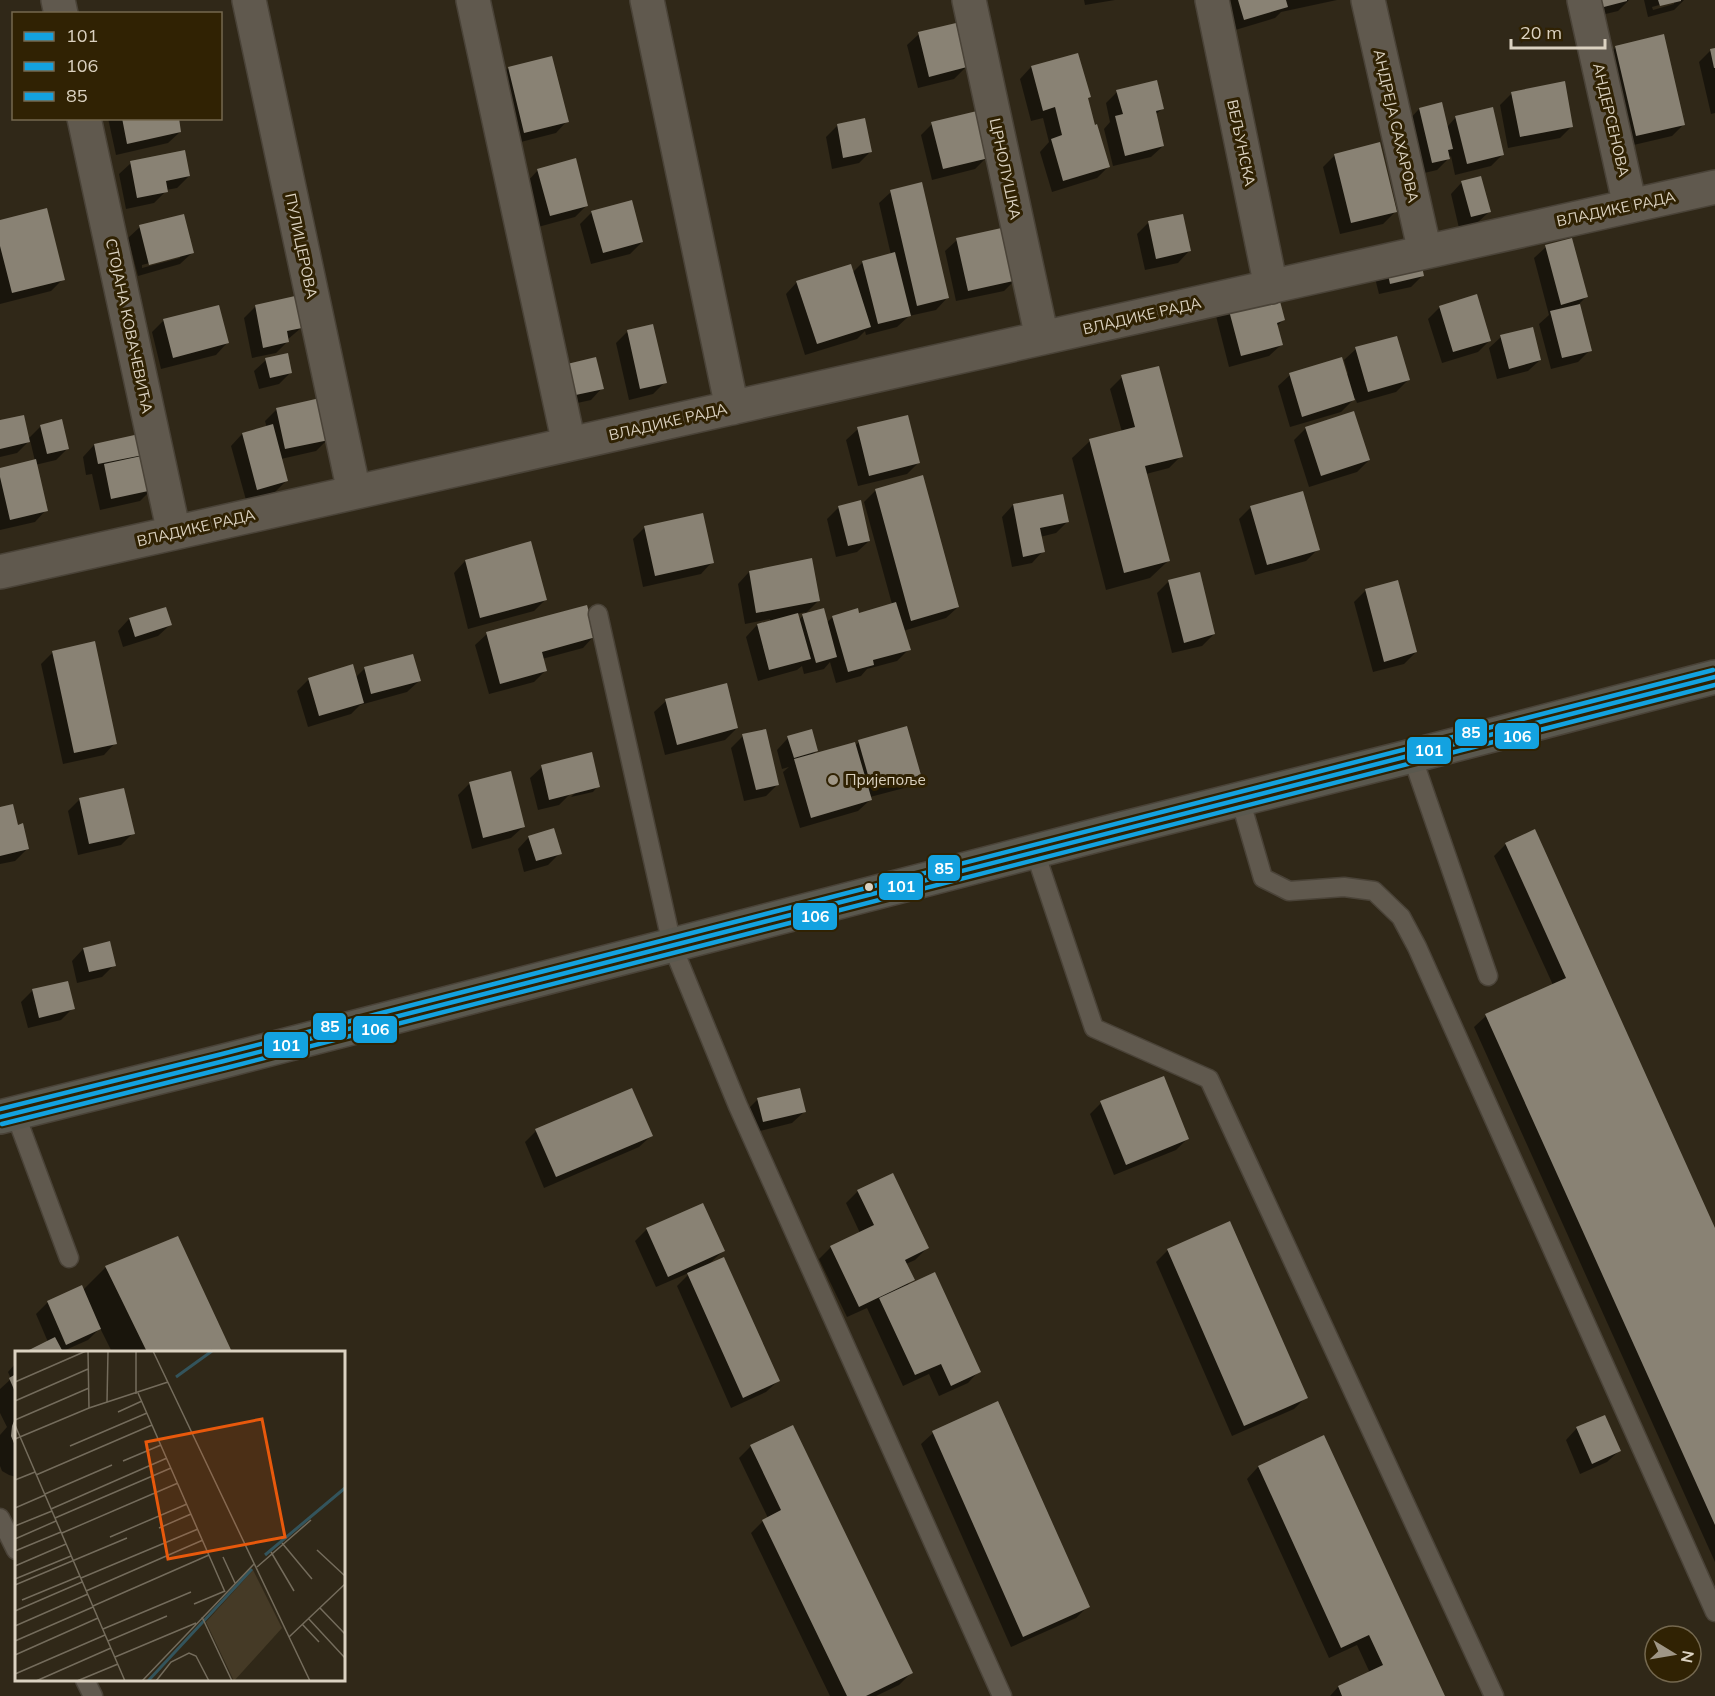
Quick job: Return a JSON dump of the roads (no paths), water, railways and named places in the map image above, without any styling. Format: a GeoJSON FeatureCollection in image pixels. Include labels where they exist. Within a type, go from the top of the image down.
{"type":"FeatureCollection","features":[{"type":"Feature","properties":{"kind":"main road"},"geometry":{"type":"LineString","coordinates":[[8,1115],[1715,677]]}},
{"type":"Feature","properties":{"kind":"street","name":"ПУЛИЦЕРОВА"},"geometry":{"type":"LineString","coordinates":[[249,0],[354,492]]}},
{"type":"Feature","properties":{"kind":"street"},"geometry":{"type":"LineString","coordinates":[[473,0],[569,444]]}},
{"type":"Feature","properties":{"kind":"street"},"geometry":{"type":"LineString","coordinates":[[647,0],[732,408]]}},
{"type":"Feature","properties":{"kind":"street","name":"ЦРНОЛУШКА"},"geometry":{"type":"LineString","coordinates":[[969,0],[1042,338]]}},
{"type":"Feature","properties":{"kind":"street","name":"ВЕЉУНСКА"},"geometry":{"type":"LineString","coordinates":[[1212,0],[1270,287]]}},
{"type":"Feature","properties":{"kind":"street","name":"АНДРЕЈА САХАРОВА"},"geometry":{"type":"LineString","coordinates":[[1368,0],[1425,252]]}},
{"type":"Feature","properties":{"kind":"street","name":"АНДЕРСЕНОВА"},"geometry":{"type":"LineString","coordinates":[[1584,0],[1630,206]]}},
{"type":"Feature","properties":{"kind":"street","name":"СТОЈАНА КОВАЧЕВИЋА"},"geometry":{"type":"LineString","coordinates":[[84,120],[174,532]]}},
{"type":"Feature","properties":{"kind":"street","name":"ВЛАДИКЕ РАДА"},"geometry":{"type":"LineString","coordinates":[[0,572],[1715,188]]}},
{"type":"Feature","properties":{"kind":"lane"},"geometry":{"type":"LineString","coordinates":[[598,614],[672,945],[743,1117],[1002,1696]]}},
{"type":"Feature","properties":{"kind":"lane"},"geometry":{"type":"LineString","coordinates":[[1412,756],[1488,976]]}},
{"type":"Feature","properties":{"kind":"lane"},"geometry":{"type":"LineString","coordinates":[[1240,799],[1263,878],[1289,891],[1344,887],[1374,891],[1401,917],[1422,957],[1715,1612]]}},
{"type":"Feature","properties":{"kind":"lane"},"geometry":{"type":"LineString","coordinates":[[1035,852],[1094,1028],[1209,1079],[1494,1696]]}},
{"type":"Feature","properties":{"kind":"lane"},"geometry":{"type":"LineString","coordinates":[[8,1115],[69,1258]]}},
{"type":"Feature","properties":{"kind":"lane"},"geometry":{"type":"LineString","coordinates":[[0,1518],[15,1548]]}},
{"type":"Feature","properties":{"kind":"lane"},"geometry":{"type":"LineString","coordinates":[[86,1681],[93,1696]]}},
{"type":"Feature","properties":{"kind":"place","name":"Пријепоље"},"geometry":{"type":"Point","coordinates":[833,780]}}]}
